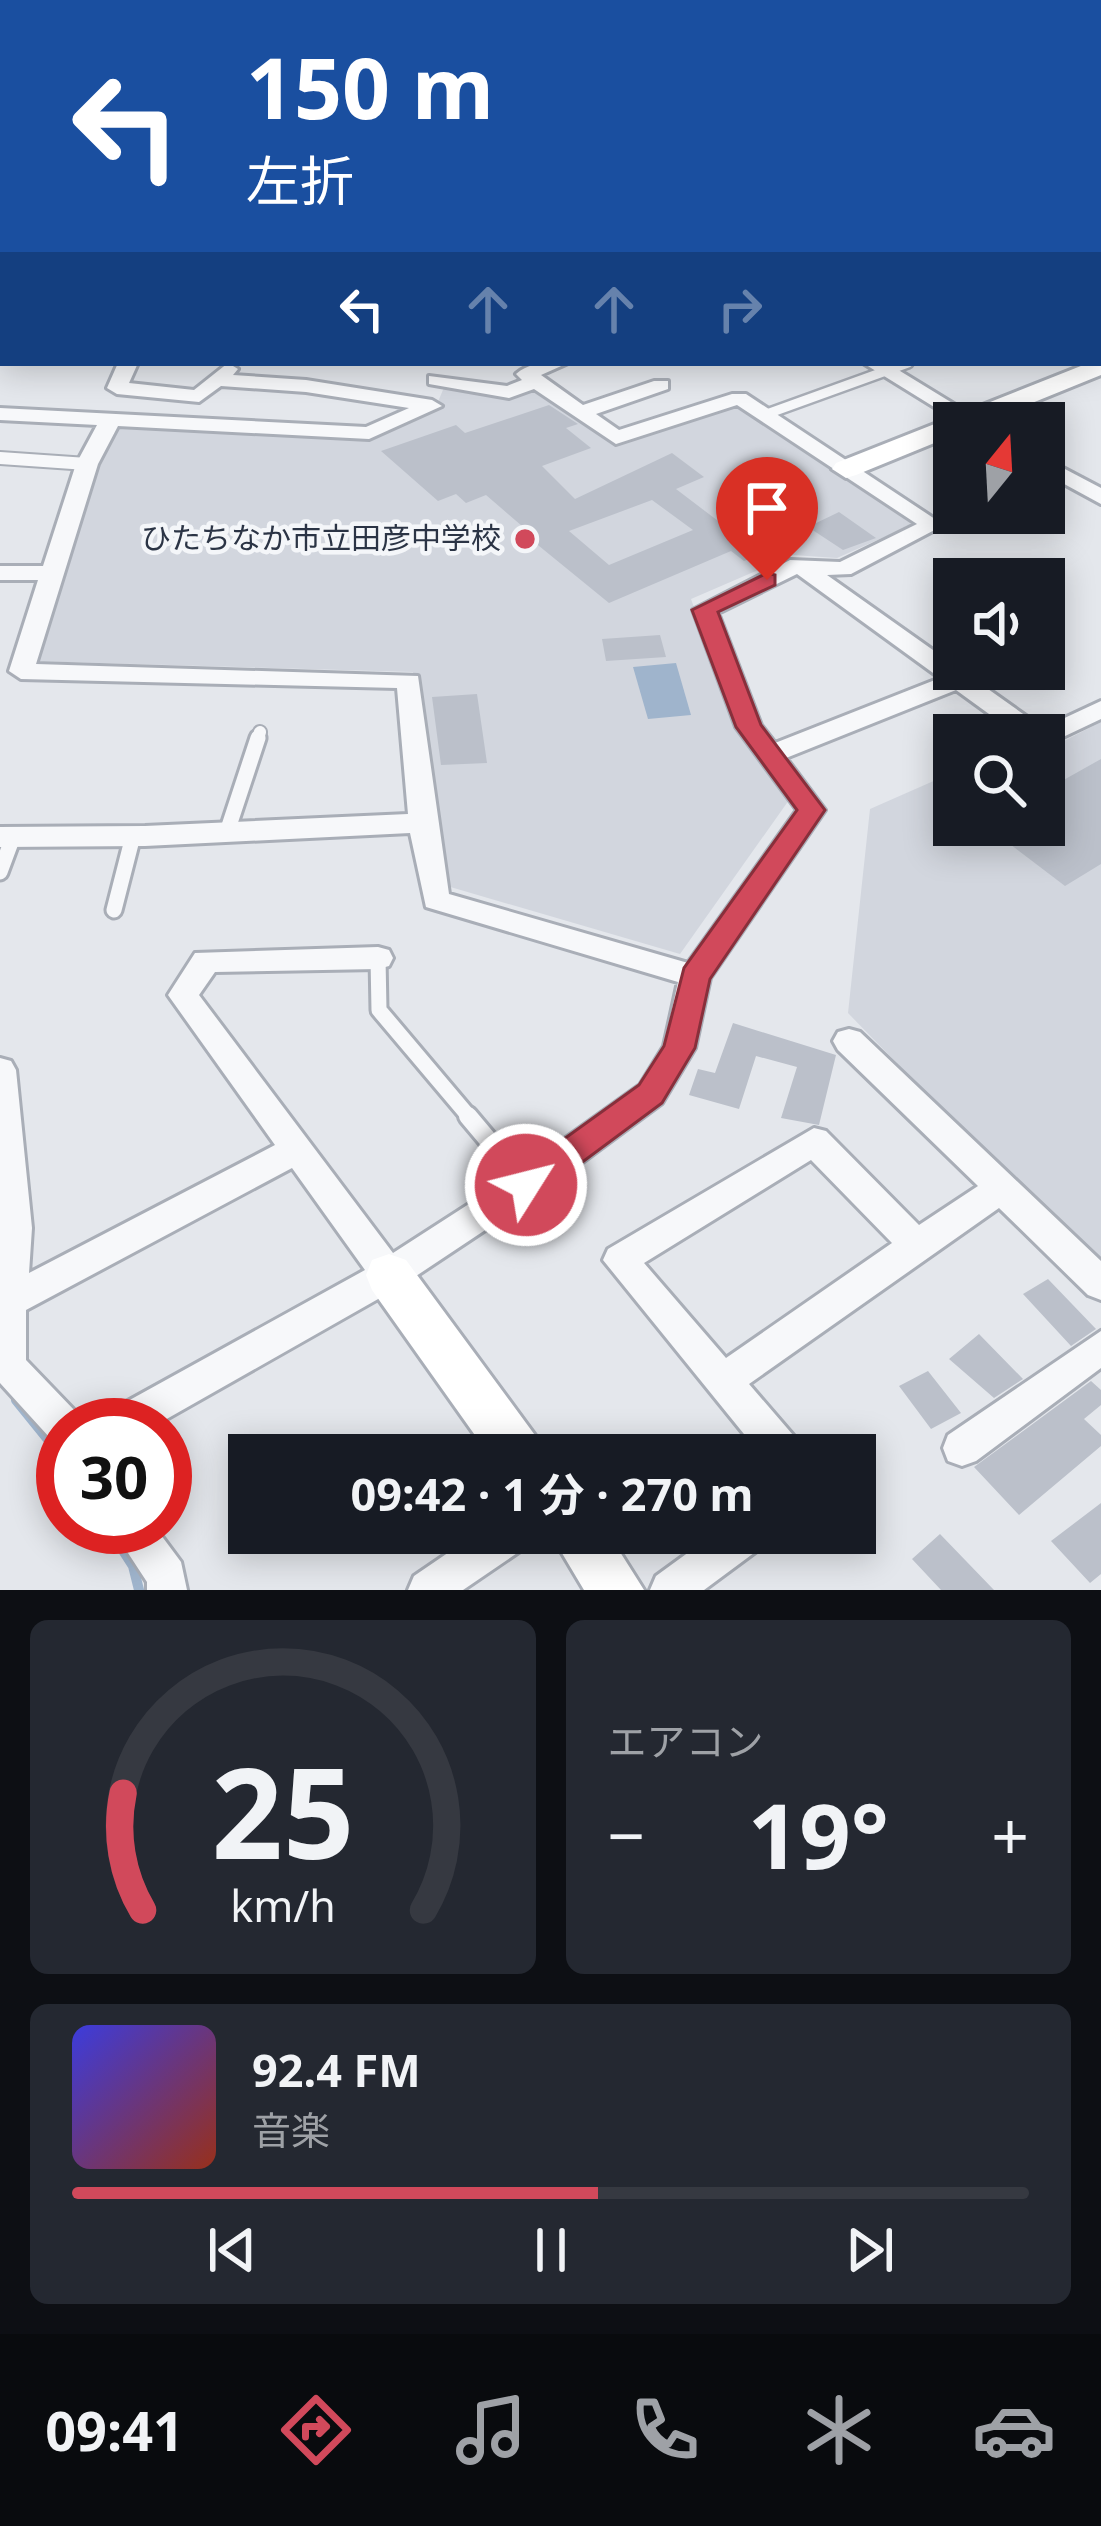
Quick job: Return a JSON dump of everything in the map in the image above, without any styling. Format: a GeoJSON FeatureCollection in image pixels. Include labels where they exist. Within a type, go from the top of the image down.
{"type":"FeatureCollection","features":[{"type":"Feature","properties":{"kind":"street"},"geometry":{"type":"LineString","coordinates":[[127,366],[117,388],[152,390],[161,397],[200,396],[232,366]]}},
{"type":"Feature","properties":{"kind":"street"},"geometry":{"type":"LineString","coordinates":[[169,1398],[389,1275],[526,1185],[651,1094],[679,1048],[695,976],[811,810],[749,727],[704,610],[798,565],[843,569],[933,526],[739,398],[616,438],[526,374],[549,366]]}},
{"type":"Feature","properties":{"kind":"street"},"geometry":{"type":"LineString","coordinates":[[1014,402],[1101,366]]}},
{"type":"Feature","properties":{"kind":"street"},"geometry":{"type":"LineString","coordinates":[[880,367],[933,402]]}},
{"type":"Feature","properties":{"kind":"street"},"geometry":{"type":"LineString","coordinates":[[431,406],[435,371],[509,392],[537,381]]}},
{"type":"Feature","properties":{"kind":"street"},"geometry":{"type":"LineString","coordinates":[[217,380],[306,386],[431,406]]}},
{"type":"Feature","properties":{"kind":"street"},"geometry":{"type":"LineString","coordinates":[[580,413],[662,385]]}},
{"type":"Feature","properties":{"kind":"street"},"geometry":{"type":"LineString","coordinates":[[148,423],[161,397]]}},
{"type":"Feature","properties":{"kind":"street"},"geometry":{"type":"LineString","coordinates":[[0,414],[368,433],[431,406]]}},
{"type":"Feature","properties":{"kind":"street"},"geometry":{"type":"LineString","coordinates":[[110,421],[87,464],[21,671],[409,681],[422,823],[436,900],[695,976]]}},
{"type":"Feature","properties":{"kind":"street"},"geometry":{"type":"LineString","coordinates":[[846,469],[933,435]]}},
{"type":"Feature","properties":{"kind":"street"},"geometry":{"type":"LineString","coordinates":[[1065,476],[1101,497]]}},
{"type":"Feature","properties":{"kind":"street"},"geometry":{"type":"LineString","coordinates":[[798,565],[933,662]]}},
{"type":"Feature","properties":{"kind":"street"},"geometry":{"type":"LineString","coordinates":[[0,573],[52,573]]}},
{"type":"Feature","properties":{"kind":"street"},"geometry":{"type":"LineString","coordinates":[[767,755],[933,690]]}},
{"type":"Feature","properties":{"kind":"street"},"geometry":{"type":"LineString","coordinates":[[972,690],[1006,714]]}},
{"type":"Feature","properties":{"kind":"street"},"geometry":{"type":"LineString","coordinates":[[1065,727],[1101,709]]}},
{"type":"Feature","properties":{"kind":"street"},"geometry":{"type":"LineString","coordinates":[[7,837],[422,823]]}},
{"type":"Feature","properties":{"kind":"street"},"geometry":{"type":"LineString","coordinates":[[379,958],[206,961],[182,995],[504,1434]]}},
{"type":"Feature","properties":{"kind":"street"},"geometry":{"type":"LineString","coordinates":[[849,1041],[1101,1283]]}},
{"type":"Feature","properties":{"kind":"street"},"geometry":{"type":"LineString","coordinates":[[0,1070],[15,1228],[5,1339],[9,1366],[36,1400]]}},
{"type":"Feature","properties":{"kind":"street"},"geometry":{"type":"LineString","coordinates":[[767,1434],[620,1259],[814,1141],[917,1245]]}},
{"type":"Feature","properties":{"kind":"street"},"geometry":{"type":"LineString","coordinates":[[9,1301],[296,1150]]}},
{"type":"Feature","properties":{"kind":"street"},"geometry":{"type":"LineString","coordinates":[[723,1382],[1002,1188]]}},
{"type":"Feature","properties":{"kind":"street"},"geometry":{"type":"LineString","coordinates":[[962,1448],[1101,1347]]}},
{"type":"Feature","properties":{"kind":"street"},"geometry":{"type":"LineString","coordinates":[[151,1554],[167,1576],[167,1590]]}},
{"type":"Feature","properties":{"kind":"street"},"geometry":{"type":"LineString","coordinates":[[428,1590],[481,1554]]}},
{"type":"Feature","properties":{"kind":"street"},"geometry":{"type":"LineString","coordinates":[[591,1554],[617,1590]]}},
{"type":"Feature","properties":{"kind":"street"},"geometry":{"type":"LineString","coordinates":[[670,1590],[719,1554]]}},
{"type":"Feature","properties":{"kind":"lane"},"geometry":{"type":"LineString","coordinates":[[764,415],[880,367]]}},
{"type":"Feature","properties":{"kind":"lane"},"geometry":{"type":"LineString","coordinates":[[0,458],[87,464]]}},
{"type":"Feature","properties":{"kind":"lane"},"geometry":{"type":"LineString","coordinates":[[227,832],[260,732]]}},
{"type":"Feature","properties":{"kind":"lane"},"geometry":{"type":"LineString","coordinates":[[113,910],[134,836]]}},
{"type":"Feature","properties":{"kind":"lane"},"geometry":{"type":"LineString","coordinates":[[0,872],[7,837]]}},
{"type":"Feature","properties":{"kind":"lane"},"geometry":{"type":"LineString","coordinates":[[379,958],[379,1010],[526,1185]]}},
{"type":"Feature","properties":{"kind":"shaded area","name":"ひたちなか市立田彦中学校"},"geometry":{"type":"Polygon","coordinates":[[[445,385],[541,389],[614,443],[736,401],[918,522],[837,558],[793,555],[691,599],[736,727],[789,800],[680,954],[447,886],[413,672],[32,661],[92,464],[115,424],[371,435],[435,409],[445,385]]]}},
{"type":"Feature","properties":{"kind":"shaded area"},"geometry":{"type":"Polygon","coordinates":[[[1101,722],[1101,1273],[848,1013],[870,809],[933,781],[933,846],[1065,846],[1065,740],[1101,722]]]}},
{"type":"Feature","properties":{"kind":"water"},"geometry":{"type":"Polygon","coordinates":[[[676,663],[691,715],[648,719],[633,667],[676,663]]]}},
{"type":"Feature","properties":{"kind":"building"},"geometry":{"type":"Polygon","coordinates":[[[549,405],[578,424],[566,428],[591,448],[542,466],[575,499],[672,453],[704,477],[676,489],[726,527],[758,514],[795,540],[744,561],[731,551],[609,603],[517,528],[522,526],[486,495],[466,503],[456,494],[438,501],[381,451],[456,425],[465,433],[549,405]],[[652,500],[569,531],[609,565],[693,530],[652,500]]]}},
{"type":"Feature","properties":{"kind":"building"},"geometry":{"type":"Polygon","coordinates":[[[839,512],[876,538],[843,550],[808,527],[839,512]]]}},
{"type":"Feature","properties":{"kind":"building"},"geometry":{"type":"Polygon","coordinates":[[[660,635],[666,657],[606,661],[602,639],[660,635]]]}},
{"type":"Feature","properties":{"kind":"building"},"geometry":{"type":"Polygon","coordinates":[[[477,694],[487,763],[441,765],[432,697],[477,694]]]}},
{"type":"Feature","properties":{"kind":"building"},"geometry":{"type":"Polygon","coordinates":[[[1101,759],[1101,864],[1065,886],[1013,846],[1065,846],[1065,779],[1101,759]]]}},
{"type":"Feature","properties":{"kind":"building"},"geometry":{"type":"Polygon","coordinates":[[[733,1023],[836,1055],[819,1125],[781,1118],[797,1067],[756,1056],[739,1109],[689,1095],[698,1069],[715,1073],[733,1023]]]}},
{"type":"Feature","properties":{"kind":"building"},"geometry":{"type":"Polygon","coordinates":[[[1048,1279],[1096,1329],[1071,1346],[1023,1294],[1048,1279]]]}},
{"type":"Feature","properties":{"kind":"building"},"geometry":{"type":"Polygon","coordinates":[[[979,1334],[1023,1379],[994,1398],[949,1359],[979,1334]]]}},
{"type":"Feature","properties":{"kind":"building"},"geometry":{"type":"Polygon","coordinates":[[[928,1371],[961,1413],[931,1429],[899,1386],[928,1371]]]}},
{"type":"Feature","properties":{"kind":"building"},"geometry":{"type":"Polygon","coordinates":[[[1091,1381],[1101,1390],[1101,1405],[1084,1419],[1101,1435],[1101,1446],[1019,1515],[974,1467],[1091,1381]]]}},
{"type":"Feature","properties":{"kind":"building"},"geometry":{"type":"Polygon","coordinates":[[[1101,1503],[1101,1574],[1090,1583],[1051,1541],[1101,1503]]]}},
{"type":"Feature","properties":{"kind":"building"},"geometry":{"type":"Polygon","coordinates":[[[940,1534],[994,1590],[941,1590],[912,1559],[940,1534]]]}},
{"type":"Feature","properties":{"kind":"waterway"},"geometry":{"type":"LineString","coordinates":[[16,1400],[36,1425]]}},
{"type":"Feature","properties":{"kind":"waterway"},"geometry":{"type":"LineString","coordinates":[[125,1554],[139,1590]]}},
{"type":"Feature","properties":{"kind":"place","name":"ひたちなか市立田彦中学校"},"geometry":{"type":"Point","coordinates":[525,539]}},
{"type":"Feature","properties":{"kind":"route"},"geometry":{"type":"LineString","coordinates":[[526,1185],[651,1094],[679,1048],[695,976],[811,810],[772,764],[749,727],[704,610],[767,580]]}}]}
